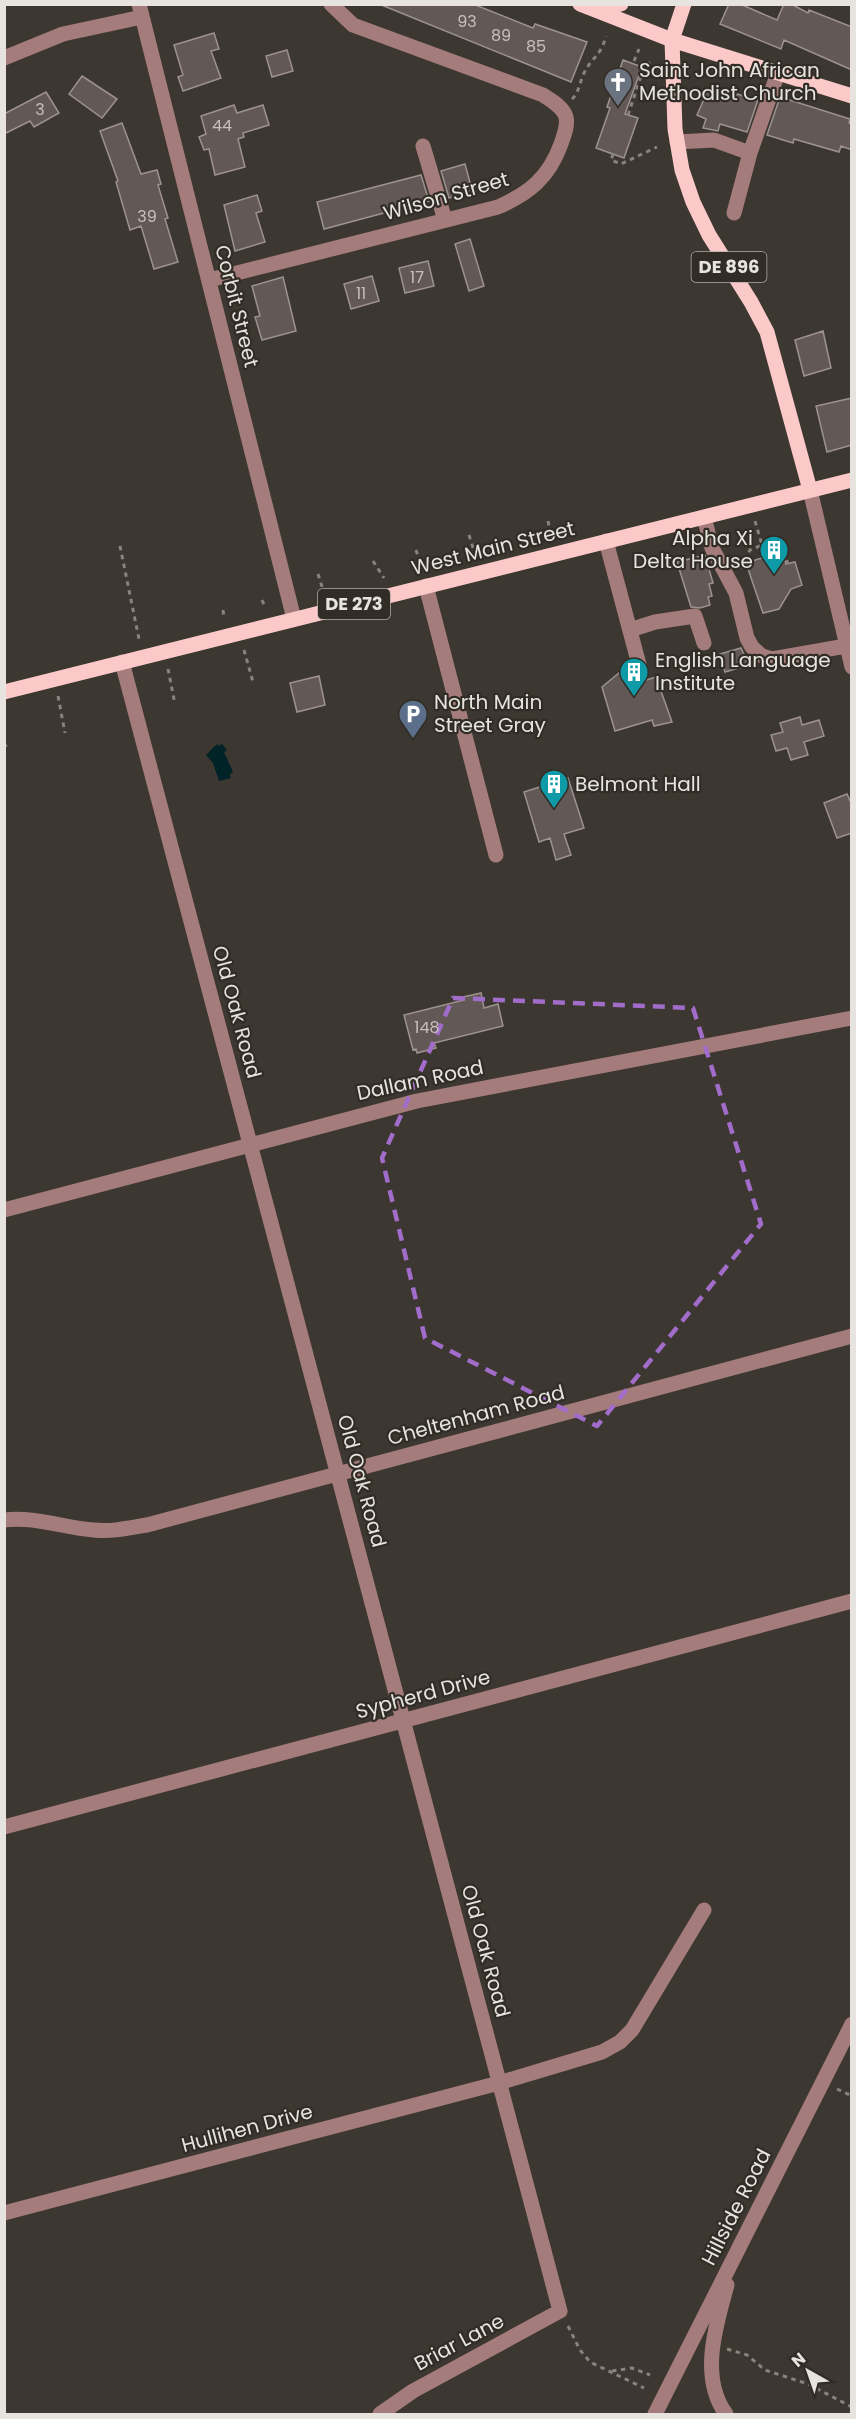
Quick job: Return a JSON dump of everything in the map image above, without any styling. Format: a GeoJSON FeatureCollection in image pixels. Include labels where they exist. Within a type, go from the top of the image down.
{"type":"FeatureCollection","features":[{"type":"Feature","properties":{"kind":"main road"},"geometry":{"type":"LineString","coordinates":[[587,7],[621,4]]}},
{"type":"Feature","properties":{"kind":"main road"},"geometry":{"type":"LineString","coordinates":[[672,40],[684,4]]}},
{"type":"Feature","properties":{"kind":"main road"},"geometry":{"type":"LineString","coordinates":[[587,7],[672,40],[852,96]]}},
{"type":"Feature","properties":{"kind":"main road","name":"DE 896"},"geometry":{"type":"LineString","coordinates":[[672,40],[677,142],[687,186],[700,217],[767,332],[810,490]]}},
{"type":"Feature","properties":{"kind":"main road","name":"West Main Street"},"geometry":{"type":"LineString","coordinates":[[4,692],[852,480]]}},
{"type":"Feature","properties":{"kind":"street"},"geometry":{"type":"LineString","coordinates":[[331,4],[353,25],[543,95],[561,109]]}},
{"type":"Feature","properties":{"kind":"street"},"geometry":{"type":"LineString","coordinates":[[4,58],[63,34],[141,11]]}},
{"type":"Feature","properties":{"kind":"street","name":"Corbit Street"},"geometry":{"type":"LineString","coordinates":[[141,11],[294,619]]}},
{"type":"Feature","properties":{"kind":"street"},"geometry":{"type":"LineString","coordinates":[[734,213],[750,153],[778,73]]}},
{"type":"Feature","properties":{"kind":"street","name":"Wilson Street"},"geometry":{"type":"LineString","coordinates":[[208,280],[498,207],[520,198],[552,166],[566,128],[566,115],[561,109]]}},
{"type":"Feature","properties":{"kind":"street"},"geometry":{"type":"LineString","coordinates":[[677,142],[714,140],[750,153]]}},
{"type":"Feature","properties":{"kind":"street"},"geometry":{"type":"LineString","coordinates":[[423,146],[445,220]]}},
{"type":"Feature","properties":{"kind":"street"},"geometry":{"type":"LineString","coordinates":[[810,490],[852,667]]}},
{"type":"Feature","properties":{"kind":"street"},"geometry":{"type":"LineString","coordinates":[[704,517],[712,548],[736,593],[747,638],[752,647],[762,656],[772,659],[789,658],[846,646]]}},
{"type":"Feature","properties":{"kind":"street"},"geometry":{"type":"LineString","coordinates":[[606,541],[641,672]]}},
{"type":"Feature","properties":{"kind":"street"},"geometry":{"type":"LineString","coordinates":[[426,586],[496,855]]}},
{"type":"Feature","properties":{"kind":"street"},"geometry":{"type":"LineString","coordinates":[[630,630],[655,622],[695,616],[704,643]]}},
{"type":"Feature","properties":{"kind":"street","name":"Old Oak Road"},"geometry":{"type":"LineString","coordinates":[[122,662],[560,2312]]}},
{"type":"Feature","properties":{"kind":"street","name":"Dallam Road"},"geometry":{"type":"LineString","coordinates":[[4,1210],[427,1099],[852,1018]]}},
{"type":"Feature","properties":{"kind":"street","name":"Cheltenham Road"},"geometry":{"type":"LineString","coordinates":[[4,1520],[41,1521],[95,1530],[116,1530],[147,1525],[852,1336]]}},
{"type":"Feature","properties":{"kind":"street","name":"Sypherd Drive"},"geometry":{"type":"LineString","coordinates":[[4,1827],[852,1601]]}},
{"type":"Feature","properties":{"kind":"street","name":"Hullihen Drive"},"geometry":{"type":"LineString","coordinates":[[4,2213],[499,2083],[602,2052],[620,2042],[632,2030],[704,1910]]}},
{"type":"Feature","properties":{"kind":"street","name":"Hillside Road"},"geometry":{"type":"LineString","coordinates":[[660,2413],[735,2256],[852,2024]]}},
{"type":"Feature","properties":{"kind":"street"},"geometry":{"type":"LineString","coordinates":[[726,2415],[714,2385],[711,2360],[718,2319],[735,2256]]}},
{"type":"Feature","properties":{"kind":"street","name":"Briar Lane"},"geometry":{"type":"LineString","coordinates":[[380,2415],[413,2391],[560,2312]]}},
{"type":"Feature","properties":{"kind":"path"},"geometry":{"type":"LineString","coordinates":[[561,109],[575,96],[585,70],[603,49],[606,36]]}},
{"type":"Feature","properties":{"kind":"path"},"geometry":{"type":"LineString","coordinates":[[634,61],[639,49]]}},
{"type":"Feature","properties":{"kind":"path"},"geometry":{"type":"LineString","coordinates":[[628,115],[644,67],[653,60]]}},
{"type":"Feature","properties":{"kind":"path"},"geometry":{"type":"LineString","coordinates":[[613,154],[611,160],[621,164],[657,147]]}},
{"type":"Feature","properties":{"kind":"path"},"geometry":{"type":"LineString","coordinates":[[548,521],[550,536]]}},
{"type":"Feature","properties":{"kind":"path"},"geometry":{"type":"LineString","coordinates":[[755,521],[765,557]]}},
{"type":"Feature","properties":{"kind":"path"},"geometry":{"type":"LineString","coordinates":[[469,535],[475,555]]}},
{"type":"Feature","properties":{"kind":"path"},"geometry":{"type":"LineString","coordinates":[[732,583],[750,550],[782,544],[789,564]]}},
{"type":"Feature","properties":{"kind":"path"},"geometry":{"type":"LineString","coordinates":[[120,546],[139,639]]}},
{"type":"Feature","properties":{"kind":"path"},"geometry":{"type":"LineString","coordinates":[[416,550],[423,569]]}},
{"type":"Feature","properties":{"kind":"path"},"geometry":{"type":"LineString","coordinates":[[373,561],[384,579]]}},
{"type":"Feature","properties":{"kind":"path"},"geometry":{"type":"LineString","coordinates":[[318,574],[324,593]]}},
{"type":"Feature","properties":{"kind":"path"},"geometry":{"type":"LineString","coordinates":[[262,600],[266,607]]}},
{"type":"Feature","properties":{"kind":"path"},"geometry":{"type":"LineString","coordinates":[[223,610],[224,618]]}},
{"type":"Feature","properties":{"kind":"path"},"geometry":{"type":"LineString","coordinates":[[243,648],[253,682]]}},
{"type":"Feature","properties":{"kind":"path"},"geometry":{"type":"LineString","coordinates":[[167,667],[176,704]]}},
{"type":"Feature","properties":{"kind":"path"},"geometry":{"type":"LineString","coordinates":[[58,694],[65,733]]}},
{"type":"Feature","properties":{"kind":"path"},"geometry":{"type":"LineString","coordinates":[[4,736],[6,747]]}},
{"type":"Feature","properties":{"kind":"path"},"geometry":{"type":"LineString","coordinates":[[837,2088],[852,2096]]}},
{"type":"Feature","properties":{"kind":"path"},"geometry":{"type":"LineString","coordinates":[[560,2312],[590,2362],[644,2388]]}},
{"type":"Feature","properties":{"kind":"path"},"geometry":{"type":"LineString","coordinates":[[725,2349],[747,2355],[765,2370],[808,2384],[852,2406]]}},
{"type":"Feature","properties":{"kind":"path"},"geometry":{"type":"LineString","coordinates":[[610,2372],[632,2368],[650,2375]]}},
{"type":"Feature","properties":{"kind":"highlighted area"},"geometry":{"type":"Polygon","coordinates":[[[453,998],[693,1008],[761,1224],[597,1426],[425,1338],[382,1158],[453,998]]]}},
{"type":"Feature","properties":{"kind":"water"},"geometry":{"type":"Polygon","coordinates":[[[217,744],[219,746],[222,744],[227,750],[224,752],[233,772],[230,774],[231,778],[219,781],[213,763],[206,755],[217,744]]]}},
{"type":"Feature","properties":{"kind":"building"},"geometry":{"type":"Polygon","coordinates":[[[379,4],[473,4],[533,28],[535,24],[587,42],[571,82],[379,4]]]}},
{"type":"Feature","properties":{"kind":"building"},"geometry":{"type":"Polygon","coordinates":[[[729,4],[740,4],[777,20],[784,4],[791,4],[808,13],[809,10],[852,27],[852,70],[784,40],[781,49],[720,24],[729,4]]]}},
{"type":"Feature","properties":{"kind":"building"},"geometry":{"type":"Polygon","coordinates":[[[214,33],[219,49],[211,51],[221,78],[183,91],[178,77],[183,75],[174,45],[214,33]]]}},
{"type":"Feature","properties":{"kind":"building"},"geometry":{"type":"Polygon","coordinates":[[[287,50],[293,71],[272,77],[266,56],[287,50]]]}},
{"type":"Feature","properties":{"kind":"building","name":"Saint John African Methodist Church"},"geometry":{"type":"Polygon","coordinates":[[[623,60],[642,67],[625,114],[638,118],[624,158],[596,148],[623,60]]]}},
{"type":"Feature","properties":{"kind":"building"},"geometry":{"type":"Polygon","coordinates":[[[82,76],[117,99],[102,118],[69,94],[82,76]]]}},
{"type":"Feature","properties":{"kind":"building"},"geometry":{"type":"Polygon","coordinates":[[[709,88],[736,98],[737,94],[758,100],[747,132],[720,124],[718,131],[703,128],[706,119],[697,115],[709,88]]]}},
{"type":"Feature","properties":{"kind":"building"},"geometry":{"type":"Polygon","coordinates":[[[46,92],[59,113],[34,127],[30,121],[4,134],[4,114],[46,92]]]}},
{"type":"Feature","properties":{"kind":"building"},"geometry":{"type":"Polygon","coordinates":[[[780,97],[850,119],[852,150],[841,146],[839,152],[794,139],[793,143],[767,135],[780,97]]]}},
{"type":"Feature","properties":{"kind":"building"},"geometry":{"type":"Polygon","coordinates":[[[234,105],[237,113],[263,105],[269,125],[243,133],[244,137],[238,139],[245,167],[215,175],[209,149],[204,150],[199,137],[206,134],[201,116],[234,105]]]}},
{"type":"Feature","properties":{"kind":"building"},"geometry":{"type":"Polygon","coordinates":[[[122,123],[141,174],[157,170],[161,184],[158,185],[168,218],[165,219],[178,262],[154,269],[141,226],[130,230],[116,182],[118,181],[100,131],[122,123]]]}},
{"type":"Feature","properties":{"kind":"building"},"geometry":{"type":"Polygon","coordinates":[[[465,164],[472,190],[449,198],[441,171],[465,164]]]}},
{"type":"Feature","properties":{"kind":"building"},"geometry":{"type":"Polygon","coordinates":[[[421,175],[429,201],[324,229],[317,202],[421,175]]]}},
{"type":"Feature","properties":{"kind":"building"},"geometry":{"type":"Polygon","coordinates":[[[257,195],[262,211],[256,213],[265,242],[235,251],[224,205],[257,195]]]}},
{"type":"Feature","properties":{"kind":"building"},"geometry":{"type":"Polygon","coordinates":[[[470,239],[484,286],[469,291],[455,244],[470,239]]]}},
{"type":"Feature","properties":{"kind":"building"},"geometry":{"type":"Polygon","coordinates":[[[428,261],[434,286],[405,293],[399,268],[428,261]]]}},
{"type":"Feature","properties":{"kind":"building"},"geometry":{"type":"Polygon","coordinates":[[[372,276],[379,301],[351,309],[344,284],[372,276]]]}},
{"type":"Feature","properties":{"kind":"building"},"geometry":{"type":"Polygon","coordinates":[[[283,277],[296,331],[262,340],[255,317],[260,316],[252,286],[283,277]]]}},
{"type":"Feature","properties":{"kind":"building"},"geometry":{"type":"Polygon","coordinates":[[[823,331],[831,368],[804,376],[795,340],[823,331]]]}},
{"type":"Feature","properties":{"kind":"building"},"geometry":{"type":"Polygon","coordinates":[[[852,398],[852,445],[827,452],[816,406],[852,398]]]}},
{"type":"Feature","properties":{"kind":"building","name":"Alpha Xi Delta House"},"geometry":{"type":"Polygon","coordinates":[[[781,547],[786,564],[795,562],[802,585],[791,589],[779,609],[763,613],[746,563],[768,556],[767,551],[781,547]]]}},
{"type":"Feature","properties":{"kind":"building"},"geometry":{"type":"Polygon","coordinates":[[[705,555],[713,583],[709,584],[712,596],[708,597],[710,605],[700,608],[691,607],[677,562],[705,555]]]}},
{"type":"Feature","properties":{"kind":"building"},"geometry":{"type":"Polygon","coordinates":[[[741,648],[749,665],[725,672],[720,654],[741,648]]]}},
{"type":"Feature","properties":{"kind":"building","name":"English Language Institute"},"geometry":{"type":"Polygon","coordinates":[[[625,668],[628,679],[633,677],[640,682],[656,677],[672,722],[654,726],[652,720],[615,731],[602,687],[625,668]]]}},
{"type":"Feature","properties":{"kind":"building"},"geometry":{"type":"Polygon","coordinates":[[[319,676],[325,705],[297,712],[290,683],[319,676]]]}},
{"type":"Feature","properties":{"kind":"building"},"geometry":{"type":"Polygon","coordinates":[[[800,717],[802,725],[819,720],[824,736],[804,742],[808,755],[791,760],[787,748],[776,751],[771,735],[783,732],[780,723],[800,717]]]}},
{"type":"Feature","properties":{"kind":"building","name":"Belmont Hall"},"geometry":{"type":"Polygon","coordinates":[[[568,778],[584,828],[564,834],[571,855],[556,860],[550,838],[539,842],[524,792],[568,778]]]}},
{"type":"Feature","properties":{"kind":"building"},"geometry":{"type":"Polygon","coordinates":[[[847,794],[852,805],[852,833],[837,838],[824,803],[847,794]]]}},
{"type":"Feature","properties":{"kind":"building"},"geometry":{"type":"Polygon","coordinates":[[[481,993],[484,1008],[498,1004],[503,1026],[434,1043],[436,1048],[417,1053],[416,1049],[413,1050],[404,1015],[464,1000],[463,997],[481,993]]]}},
{"type":"Feature","properties":{"kind":"place","name":"Saint John African Methodist Church"},"geometry":{"type":"Point","coordinates":[618,108]}},
{"type":"Feature","properties":{"kind":"place","name":"Alpha Xi Delta House"},"geometry":{"type":"Point","coordinates":[774,576]}},
{"type":"Feature","properties":{"kind":"place","name":"English Language Institute"},"geometry":{"type":"Point","coordinates":[634,698]}},
{"type":"Feature","properties":{"kind":"place","name":"North Main Street Gray"},"geometry":{"type":"Point","coordinates":[413,740]}},
{"type":"Feature","properties":{"kind":"place","name":"Belmont Hall"},"geometry":{"type":"Point","coordinates":[554,810]}}]}
